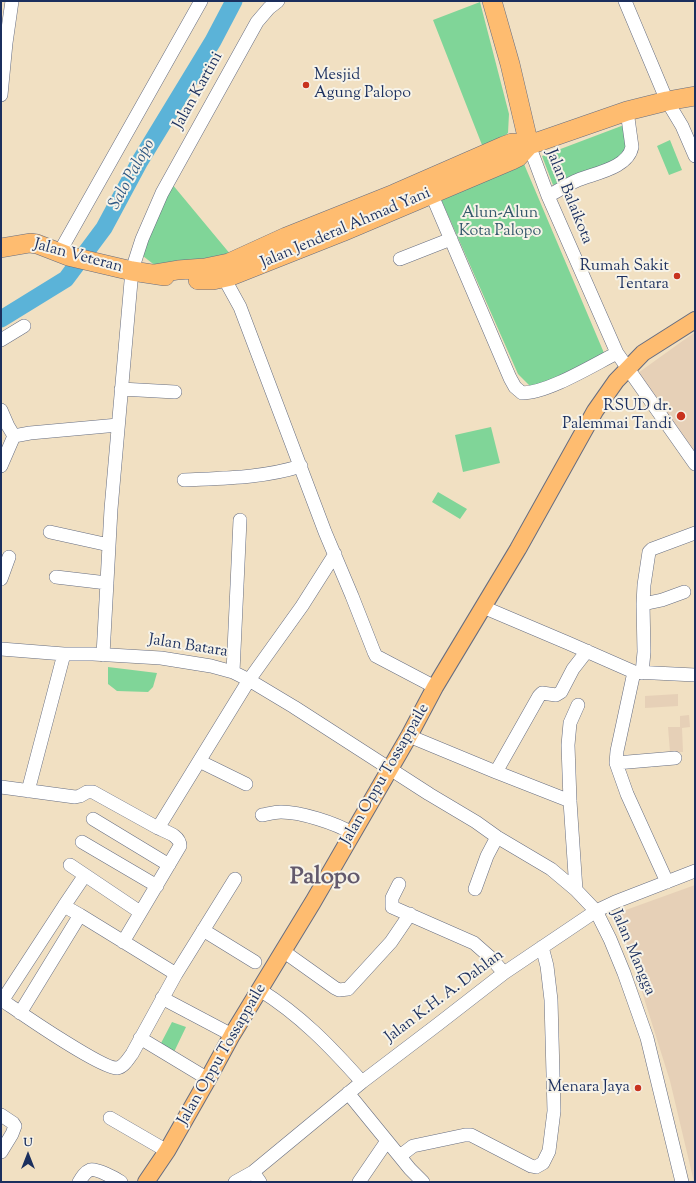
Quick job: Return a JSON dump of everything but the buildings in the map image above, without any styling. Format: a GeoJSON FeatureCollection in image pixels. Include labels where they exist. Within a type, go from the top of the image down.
{"type":"FeatureCollection","features":[{"type":"Feature","properties":{"kind":"highway"},"geometry":{"type":"LineString","coordinates":[[492,1],[510,64],[529,145]]}},
{"type":"Feature","properties":{"kind":"highway","name":"Jalan Jenderal Ahmad Yani"},"geometry":{"type":"LineString","coordinates":[[154,274],[205,268],[229,263],[288,244],[397,201],[504,146],[512,144],[529,145],[627,111],[695,96]]}},
{"type":"Feature","properties":{"kind":"highway","name":"Jalan Jenderal Ahmad Yani"},"geometry":{"type":"LineString","coordinates":[[397,201],[431,193],[518,157],[529,145]]}},
{"type":"Feature","properties":{"kind":"highway","name":"Jalan Veteran"},"geometry":{"type":"LineString","coordinates":[[1,248],[30,243],[37,244],[64,255],[132,271]]}},
{"type":"Feature","properties":{"kind":"highway","name":"Jalan Jenderal Ahmad Yani"},"geometry":{"type":"LineString","coordinates":[[132,271],[194,280],[224,278],[288,244]]}},
{"type":"Feature","properties":{"kind":"main road","name":"Jalan Oppu Tossappaile"},"geometry":{"type":"LineString","coordinates":[[146,1182],[208,1080],[232,1035],[313,902],[409,736],[435,687],[518,549],[595,411],[627,369],[643,353],[695,320]]}},
{"type":"Feature","properties":{"kind":"street"},"geometry":{"type":"LineString","coordinates":[[1,95],[12,1]]}},
{"type":"Feature","properties":{"kind":"street"},"geometry":{"type":"LineString","coordinates":[[64,255],[201,1]]}},
{"type":"Feature","properties":{"kind":"street","name":"Jalan Kartini"},"geometry":{"type":"LineString","coordinates":[[103,655],[111,509],[132,271],[142,239],[162,193],[257,22],[269,8],[278,1]]}},
{"type":"Feature","properties":{"kind":"street"},"geometry":{"type":"LineString","coordinates":[[625,1],[667,101],[682,126],[695,156]]}},
{"type":"Feature","properties":{"kind":"street"},"geometry":{"type":"LineString","coordinates":[[548,196],[577,181],[612,168],[626,160],[631,153],[632,148],[627,111]]}},
{"type":"Feature","properties":{"kind":"street","name":"Jalan Balaikota"},"geometry":{"type":"LineString","coordinates":[[529,145],[548,196],[617,353],[695,464]]}},
{"type":"Feature","properties":{"kind":"street"},"geometry":{"type":"LineString","coordinates":[[431,193],[510,378],[515,387],[522,394],[530,394],[558,383],[617,353]]}},
{"type":"Feature","properties":{"kind":"street"},"geometry":{"type":"LineString","coordinates":[[400,259],[451,239]]}},
{"type":"Feature","properties":{"kind":"street"},"geometry":{"type":"LineString","coordinates":[[224,278],[240,307],[261,366],[301,466],[325,532],[376,656],[435,687]]}},
{"type":"Feature","properties":{"kind":"street"},"geometry":{"type":"LineString","coordinates":[[1,340],[24,326]]}},
{"type":"Feature","properties":{"kind":"street"},"geometry":{"type":"LineString","coordinates":[[121,389],[175,392]]}},
{"type":"Feature","properties":{"kind":"street"},"geometry":{"type":"LineString","coordinates":[[1,410],[8,429],[1,466]]}},
{"type":"Feature","properties":{"kind":"street"},"geometry":{"type":"LineString","coordinates":[[8,429],[30,433],[118,425]]}},
{"type":"Feature","properties":{"kind":"street"},"geometry":{"type":"LineString","coordinates":[[184,480],[244,477],[273,473],[301,466]]}},
{"type":"Feature","properties":{"kind":"street"},"geometry":{"type":"LineString","coordinates":[[233,672],[240,520]]}},
{"type":"Feature","properties":{"kind":"street"},"geometry":{"type":"LineString","coordinates":[[50,532],[110,545]]}},
{"type":"Feature","properties":{"kind":"street"},"geometry":{"type":"LineString","coordinates":[[667,882],[633,810],[616,763],[617,751],[644,652],[643,604],[649,552],[652,549],[695,533]]}},
{"type":"Feature","properties":{"kind":"street"},"geometry":{"type":"LineString","coordinates":[[158,828],[249,680],[302,606],[335,554]]}},
{"type":"Feature","properties":{"kind":"street"},"geometry":{"type":"LineString","coordinates":[[1,580],[9,557]]}},
{"type":"Feature","properties":{"kind":"street"},"geometry":{"type":"LineString","coordinates":[[56,577],[107,583]]}},
{"type":"Feature","properties":{"kind":"street"},"geometry":{"type":"LineString","coordinates":[[643,604],[662,600],[684,592]]}},
{"type":"Feature","properties":{"kind":"street"},"geometry":{"type":"LineString","coordinates":[[483,607],[638,672],[695,675]]}},
{"type":"Feature","properties":{"kind":"street","name":"Jalan Batara"},"geometry":{"type":"LineString","coordinates":[[1,649],[64,654],[161,658],[211,666],[233,672],[249,680],[390,768]]}},
{"type":"Feature","properties":{"kind":"street"},"geometry":{"type":"LineString","coordinates":[[496,772],[539,696],[542,693],[556,695],[561,692],[573,669],[587,651]]}},
{"type":"Feature","properties":{"kind":"street"},"geometry":{"type":"LineString","coordinates":[[28,791],[64,654]]}},
{"type":"Feature","properties":{"kind":"street"},"geometry":{"type":"LineString","coordinates":[[576,890],[570,801],[569,734],[570,723],[578,705]]}},
{"type":"Feature","properties":{"kind":"street"},"geometry":{"type":"LineString","coordinates":[[409,736],[570,801]]}},
{"type":"Feature","properties":{"kind":"street"},"geometry":{"type":"LineString","coordinates":[[616,763],[675,758]]}},
{"type":"Feature","properties":{"kind":"street"},"geometry":{"type":"LineString","coordinates":[[199,761],[246,784]]}},
{"type":"Feature","properties":{"kind":"street","name":"Jalan Mangga"},"geometry":{"type":"LineString","coordinates":[[390,768],[429,794],[476,822],[497,837],[551,869],[576,890],[596,911],[610,939],[624,973],[647,1038],[682,1182]]}},
{"type":"Feature","properties":{"kind":"street"},"geometry":{"type":"LineString","coordinates":[[1,787],[75,797],[87,792],[93,792],[177,838],[180,842],[180,846],[123,942]]}},
{"type":"Feature","properties":{"kind":"street"},"geometry":{"type":"LineString","coordinates":[[262,815],[282,812],[296,814],[322,820],[352,833]]}},
{"type":"Feature","properties":{"kind":"street"},"geometry":{"type":"LineString","coordinates":[[93,819],[169,865]]}},
{"type":"Feature","properties":{"kind":"street"},"geometry":{"type":"LineString","coordinates":[[475,889],[487,856],[497,837]]}},
{"type":"Feature","properties":{"kind":"street"},"geometry":{"type":"LineString","coordinates":[[82,842],[157,886]]}},
{"type":"Feature","properties":{"kind":"street"},"geometry":{"type":"LineString","coordinates":[[70,865],[140,912]]}},
{"type":"Feature","properties":{"kind":"street","name":"Jalan K.H. A. Dahlan"},"geometry":{"type":"LineString","coordinates":[[235,1182],[256,1177],[348,1093],[504,972],[596,911],[615,902],[695,871]]}},
{"type":"Feature","properties":{"kind":"street"},"geometry":{"type":"LineString","coordinates":[[85,875],[4,998],[6,1003],[20,1013],[93,1059],[108,1067],[117,1068],[123,1065],[132,1054],[176,974],[235,879]]}},
{"type":"Feature","properties":{"kind":"street"},"geometry":{"type":"LineString","coordinates":[[399,884],[392,898],[392,907],[474,943],[504,972]]}},
{"type":"Feature","properties":{"kind":"street"},"geometry":{"type":"LineString","coordinates":[[64,906],[176,974]]}},
{"type":"Feature","properties":{"kind":"street"},"geometry":{"type":"LineString","coordinates":[[283,951],[335,988],[339,990],[348,989],[391,942],[410,914]]}},
{"type":"Feature","properties":{"kind":"street"},"geometry":{"type":"LineString","coordinates":[[20,1013],[80,915]]}},
{"type":"Feature","properties":{"kind":"street"},"geometry":{"type":"LineString","coordinates":[[202,930],[254,962]]}},
{"type":"Feature","properties":{"kind":"street"},"geometry":{"type":"LineString","coordinates":[[400,1156],[413,1146],[471,1135],[532,1166],[536,1167],[543,1163],[549,1151],[554,1111],[551,1000],[547,966],[542,947]]}},
{"type":"Feature","properties":{"kind":"street"},"geometry":{"type":"LineString","coordinates":[[260,990],[282,1004],[306,1024],[338,1055],[362,1082]]}},
{"type":"Feature","properties":{"kind":"street"},"geometry":{"type":"LineString","coordinates":[[162,998],[232,1035]]}},
{"type":"Feature","properties":{"kind":"street"},"geometry":{"type":"LineString","coordinates":[[140,1038],[208,1080]]}},
{"type":"Feature","properties":{"kind":"street"},"geometry":{"type":"LineString","coordinates":[[348,1093],[423,1182]]}},
{"type":"Feature","properties":{"kind":"street"},"geometry":{"type":"LineString","coordinates":[[1,1115],[15,1126],[1,1152]]}},
{"type":"Feature","properties":{"kind":"street"},"geometry":{"type":"LineString","coordinates":[[110,1118],[166,1151]]}},
{"type":"Feature","properties":{"kind":"street"},"geometry":{"type":"LineString","coordinates":[[359,1182],[387,1141]]}},
{"type":"Feature","properties":{"kind":"street"},"geometry":{"type":"LineString","coordinates":[[79,1182],[84,1174],[90,1170],[95,1170],[121,1182]]}},
{"type":"Feature","properties":{"kind":"shaded area","name":"RSUD dr. Palemmai Tandi"},"geometry":{"type":"Polygon","coordinates":[[[695,332],[695,458],[638,373],[695,332]]]}},
{"type":"Feature","properties":{"kind":"shaded area"},"geometry":{"type":"Polygon","coordinates":[[[678,694],[678,706],[645,708],[645,696],[678,694]]]}},
{"type":"Feature","properties":{"kind":"shaded area"},"geometry":{"type":"Polygon","coordinates":[[[689,715],[690,727],[682,728],[683,752],[670,752],[668,727],[680,727],[680,716],[689,715]]]}},
{"type":"Feature","properties":{"kind":"shaded area"},"geometry":{"type":"Polygon","coordinates":[[[695,885],[694,1182],[670,1081],[633,963],[615,920],[623,911],[695,885]]]}},
{"type":"Feature","properties":{"kind":"green space"},"geometry":{"type":"Polygon","coordinates":[[[480,2],[509,114],[508,133],[501,139],[482,145],[433,20],[480,2]]]}},
{"type":"Feature","properties":{"kind":"green space"},"geometry":{"type":"Polygon","coordinates":[[[624,125],[630,141],[621,160],[553,185],[542,156],[624,125]]]}},
{"type":"Feature","properties":{"kind":"green space"},"geometry":{"type":"Polygon","coordinates":[[[670,140],[682,170],[669,175],[657,146],[670,140]]]}},
{"type":"Feature","properties":{"kind":"green space","name":"Alun-Alun Kota Palopo"},"geometry":{"type":"Polygon","coordinates":[[[524,164],[604,353],[533,389],[518,374],[440,197],[524,164]]]}},
{"type":"Feature","properties":{"kind":"green space"},"geometry":{"type":"Polygon","coordinates":[[[172,184],[231,255],[157,267],[143,256],[144,241],[172,184]]]}},
{"type":"Feature","properties":{"kind":"green space"},"geometry":{"type":"Polygon","coordinates":[[[491,427],[500,463],[463,472],[455,435],[491,427]]]}},
{"type":"Feature","properties":{"kind":"green space"},"geometry":{"type":"Polygon","coordinates":[[[438,492],[467,509],[460,519],[432,502],[438,492]]]}},
{"type":"Feature","properties":{"kind":"green space"},"geometry":{"type":"Polygon","coordinates":[[[108,667],[157,673],[153,687],[148,692],[117,691],[108,684],[108,667]]]}},
{"type":"Feature","properties":{"kind":"green space"},"geometry":{"type":"Polygon","coordinates":[[[172,1022],[186,1027],[174,1052],[160,1045],[172,1022]]]}},
{"type":"Feature","properties":{"kind":"waterway","name":"Salo Palopo"},"geometry":{"type":"LineString","coordinates":[[1,319],[66,279],[104,228],[140,161],[213,41],[234,1]]}},
{"type":"Feature","properties":{"kind":"place","name":"Mesjid Agung Palopo"},"geometry":{"type":"Point","coordinates":[306,85]}},
{"type":"Feature","properties":{"kind":"place","name":"Rumah Sakit Tentara"},"geometry":{"type":"Point","coordinates":[677,276]}},
{"type":"Feature","properties":{"kind":"place","name":"RSUD dr. Palemmai Tandi"},"geometry":{"type":"Point","coordinates":[681,416]}},
{"type":"Feature","properties":{"kind":"place","name":"Menara Jaya"},"geometry":{"type":"Point","coordinates":[638,1088]}},
{"type":"Feature","properties":{"kind":"district","name":"Palopo"},"geometry":{"type":"Point","coordinates":[325,879]}}]}
